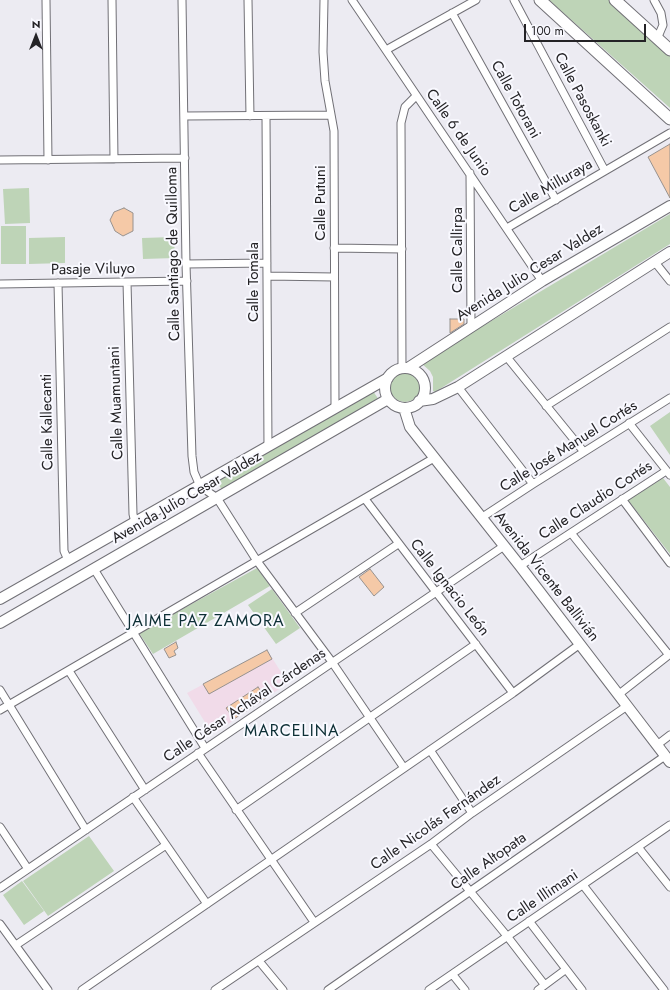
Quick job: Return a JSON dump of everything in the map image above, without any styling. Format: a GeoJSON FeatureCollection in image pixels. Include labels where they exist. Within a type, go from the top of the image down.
{"type":"FeatureCollection","features":[{"type":"Feature","properties":{"kind":"main road"},"geometry":{"type":"LineString","coordinates":[[540,0],[670,119]]}},
{"type":"Feature","properties":{"kind":"main road"},"geometry":{"type":"LineString","coordinates":[[615,0],[670,50]]}},
{"type":"Feature","properties":{"kind":"main road","name":"Avenida Julio Cesar Valdez"},"geometry":{"type":"LineString","coordinates":[[405,368],[542,281],[670,206]]}},
{"type":"Feature","properties":{"kind":"main road"},"geometry":{"type":"LineString","coordinates":[[420,402],[425,390],[425,384],[419,374],[414,370],[405,368],[395,370],[388,378],[385,385],[388,399],[395,405],[404,408],[433,399],[458,387],[670,252]]}},
{"type":"Feature","properties":{"kind":"main road","name":"Avenida Julio Cesar Valdez"},"geometry":{"type":"LineString","coordinates":[[0,599],[388,378]]}},
{"type":"Feature","properties":{"kind":"main road","name":"Avenida Julio Cesar Valdez"},"geometry":{"type":"LineString","coordinates":[[0,623],[388,399]]}},
{"type":"Feature","properties":{"kind":"main road","name":"Avenida Vicente Ballivián"},"geometry":{"type":"LineString","coordinates":[[404,408],[410,427],[520,566],[668,759]]}},
{"type":"Feature","properties":{"kind":"street"},"geometry":{"type":"LineString","coordinates":[[46,0],[48,160]]}},
{"type":"Feature","properties":{"kind":"street"},"geometry":{"type":"LineString","coordinates":[[112,0],[114,159]]}},
{"type":"Feature","properties":{"kind":"street","name":"Calle Santiago de Quilloma"},"geometry":{"type":"LineString","coordinates":[[182,0],[186,264],[188,281],[192,456],[194,472],[200,486]]}},
{"type":"Feature","properties":{"kind":"street"},"geometry":{"type":"LineString","coordinates":[[248,0],[250,116]]}},
{"type":"Feature","properties":{"kind":"street","name":"Calle Putuni"},"geometry":{"type":"LineString","coordinates":[[324,0],[323,52],[325,81],[334,131],[335,407]]}},
{"type":"Feature","properties":{"kind":"street","name":"Calle 6 de Junio"},"geometry":{"type":"LineString","coordinates":[[352,0],[542,281]]}},
{"type":"Feature","properties":{"kind":"street"},"geometry":{"type":"LineString","coordinates":[[386,50],[476,0]]}},
{"type":"Feature","properties":{"kind":"street","name":"Calle Pasoskanki"},"geometry":{"type":"LineString","coordinates":[[514,0],[605,171]]}},
{"type":"Feature","properties":{"kind":"street"},"geometry":{"type":"LineString","coordinates":[[654,0],[661,13],[663,25],[657,39]]}},
{"type":"Feature","properties":{"kind":"street","name":"Calle Totorani"},"geometry":{"type":"LineString","coordinates":[[452,13],[556,200]]}},
{"type":"Feature","properties":{"kind":"street"},"geometry":{"type":"LineString","coordinates":[[405,368],[401,123],[405,107],[416,96]]}},
{"type":"Feature","properties":{"kind":"street"},"geometry":{"type":"LineString","coordinates":[[184,116],[331,115]]}},
{"type":"Feature","properties":{"kind":"street","name":"Calle Tomala"},"geometry":{"type":"LineString","coordinates":[[266,116],[268,447]]}},
{"type":"Feature","properties":{"kind":"street","name":"Calle Milluraya"},"geometry":{"type":"LineString","coordinates":[[507,228],[670,133]]}},
{"type":"Feature","properties":{"kind":"street"},"geometry":{"type":"LineString","coordinates":[[0,160],[185,158]]}},
{"type":"Feature","properties":{"kind":"street","name":"Calle Callirpa"},"geometry":{"type":"LineString","coordinates":[[470,173],[471,326]]}},
{"type":"Feature","properties":{"kind":"street"},"geometry":{"type":"LineString","coordinates":[[334,248],[402,249]]}},
{"type":"Feature","properties":{"kind":"street"},"geometry":{"type":"LineString","coordinates":[[654,261],[670,281]]}},
{"type":"Feature","properties":{"kind":"street"},"geometry":{"type":"LineString","coordinates":[[186,264],[268,263]]}},
{"type":"Feature","properties":{"kind":"street"},"geometry":{"type":"LineString","coordinates":[[268,276],[334,276]]}},
{"type":"Feature","properties":{"kind":"street","name":"Pasaje Viluyo"},"geometry":{"type":"LineString","coordinates":[[0,284],[188,281]]}},
{"type":"Feature","properties":{"kind":"street","name":"Calle Muamuntani"},"geometry":{"type":"LineString","coordinates":[[127,282],[133,514],[135,523]]}},
{"type":"Feature","properties":{"kind":"street","name":"Calle Kallecanti"},"geometry":{"type":"LineString","coordinates":[[58,283],[64,551],[68,560]]}},
{"type":"Feature","properties":{"kind":"street"},"geometry":{"type":"LineString","coordinates":[[546,406],[670,327]]}},
{"type":"Feature","properties":{"kind":"street"},"geometry":{"type":"LineString","coordinates":[[506,356],[584,452]]}},
{"type":"Feature","properties":{"kind":"street"},"geometry":{"type":"LineString","coordinates":[[458,387],[533,484]]}},
{"type":"Feature","properties":{"kind":"street","name":"Calle José Manuel Cortés"},"geometry":{"type":"LineString","coordinates":[[481,518],[670,398]]}},
{"type":"Feature","properties":{"kind":"street"},"geometry":{"type":"LineString","coordinates":[[629,423],[668,473]]}},
{"type":"Feature","properties":{"kind":"street"},"geometry":{"type":"LineString","coordinates":[[0,710],[434,458]]}},
{"type":"Feature","properties":{"kind":"street","name":"Calle Claudio Cortés"},"geometry":{"type":"LineString","coordinates":[[520,566],[622,499],[668,473]]}},
{"type":"Feature","properties":{"kind":"street"},"geometry":{"type":"LineString","coordinates":[[200,486],[217,498],[257,561],[332,662],[404,768]]}},
{"type":"Feature","properties":{"kind":"street","name":"Calle Ignacio León"},"geometry":{"type":"LineString","coordinates":[[365,499],[513,693]]}},
{"type":"Feature","properties":{"kind":"street"},"geometry":{"type":"LineString","coordinates":[[622,499],[670,562]]}},
{"type":"Feature","properties":{"kind":"street"},"geometry":{"type":"LineString","coordinates":[[571,533],[670,655],[618,695]]}},
{"type":"Feature","properties":{"kind":"street"},"geometry":{"type":"LineString","coordinates":[[295,613],[398,544]]}},
{"type":"Feature","properties":{"kind":"street","name":"Calle César Achával Cárdenas"},"geometry":{"type":"LineString","coordinates":[[0,888],[504,546]]}},
{"type":"Feature","properties":{"kind":"street"},"geometry":{"type":"LineString","coordinates":[[94,569],[205,748]]}},
{"type":"Feature","properties":{"kind":"street"},"geometry":{"type":"LineString","coordinates":[[236,810],[476,644]]}},
{"type":"Feature","properties":{"kind":"street"},"geometry":{"type":"LineString","coordinates":[[82,990],[513,693],[580,644]]}},
{"type":"Feature","properties":{"kind":"street"},"geometry":{"type":"LineString","coordinates":[[69,670],[144,790]]}},
{"type":"Feature","properties":{"kind":"street"},"geometry":{"type":"LineString","coordinates":[[0,690],[86,830]]}},
{"type":"Feature","properties":{"kind":"street","name":"Calle Nicolás Fernández"},"geometry":{"type":"LineString","coordinates":[[215,990],[431,844],[472,813],[627,706]]}},
{"type":"Feature","properties":{"kind":"street"},"geometry":{"type":"LineString","coordinates":[[657,745],[670,735]]}},
{"type":"Feature","properties":{"kind":"street"},"geometry":{"type":"LineString","coordinates":[[430,750],[472,813]]}},
{"type":"Feature","properties":{"kind":"street"},"geometry":{"type":"LineString","coordinates":[[198,754],[314,922]]}},
{"type":"Feature","properties":{"kind":"street","name":"Calle Altopata"},"geometry":{"type":"LineString","coordinates":[[328,990],[470,892],[668,759]]}},
{"type":"Feature","properties":{"kind":"street"},"geometry":{"type":"LineString","coordinates":[[133,797],[207,904]]}},
{"type":"Feature","properties":{"kind":"street","name":"Calle Illimani"},"geometry":{"type":"LineString","coordinates":[[430,990],[670,825]]}},
{"type":"Feature","properties":{"kind":"street"},"geometry":{"type":"LineString","coordinates":[[0,826],[28,869]]}},
{"type":"Feature","properties":{"kind":"street"},"geometry":{"type":"LineString","coordinates":[[431,844],[507,936],[544,984]]}},
{"type":"Feature","properties":{"kind":"street"},"geometry":{"type":"LineString","coordinates":[[16,945],[166,845]]}},
{"type":"Feature","properties":{"kind":"street"},"geometry":{"type":"LineString","coordinates":[[638,848],[670,887]]}},
{"type":"Feature","properties":{"kind":"street"},"geometry":{"type":"LineString","coordinates":[[583,886],[664,990]]}},
{"type":"Feature","properties":{"kind":"street"},"geometry":{"type":"LineString","coordinates":[[529,921],[582,990]]}},
{"type":"Feature","properties":{"kind":"street"},"geometry":{"type":"LineString","coordinates":[[0,924],[48,990]]}},
{"type":"Feature","properties":{"kind":"street"},"geometry":{"type":"LineString","coordinates":[[259,961],[283,990]]}},
{"type":"Feature","properties":{"kind":"street"},"geometry":{"type":"LineString","coordinates":[[538,990],[544,984],[566,970]]}},
{"type":"Feature","properties":{"kind":"street"},"geometry":{"type":"LineString","coordinates":[[453,975],[465,990]]}},
{"type":"Feature","properties":{"kind":"shaded area"},"geometry":{"type":"Polygon","coordinates":[[[267,650],[288,683],[215,733],[211,732],[187,693],[267,650]]]}},
{"type":"Feature","properties":{"kind":"green space"},"geometry":{"type":"Polygon","coordinates":[[[549,0],[610,0],[670,54],[670,108],[549,0]]]}},
{"type":"Feature","properties":{"kind":"green space"},"geometry":{"type":"Polygon","coordinates":[[[29,188],[30,223],[5,224],[3,189],[29,188]]]}},
{"type":"Feature","properties":{"kind":"green space"},"geometry":{"type":"Polygon","coordinates":[[[670,214],[670,244],[435,392],[433,391],[433,377],[430,371],[421,363],[670,214]]]}},
{"type":"Feature","properties":{"kind":"green space"},"geometry":{"type":"Polygon","coordinates":[[[1,226],[26,226],[26,264],[1,264],[1,226]]]}},
{"type":"Feature","properties":{"kind":"green space"},"geometry":{"type":"Polygon","coordinates":[[[65,237],[65,263],[29,264],[29,238],[65,237]]]}},
{"type":"Feature","properties":{"kind":"green space"},"geometry":{"type":"Polygon","coordinates":[[[174,237],[175,258],[143,259],[142,238],[174,237]]]}},
{"type":"Feature","properties":{"kind":"green space"},"geometry":{"type":"Polygon","coordinates":[[[405,372],[416,376],[420,387],[416,398],[405,402],[394,398],[390,387],[394,376],[405,372]]]}},
{"type":"Feature","properties":{"kind":"green space"},"geometry":{"type":"Polygon","coordinates":[[[373,391],[379,400],[222,490],[217,482],[373,391]]]}},
{"type":"Feature","properties":{"kind":"green space"},"geometry":{"type":"Polygon","coordinates":[[[670,412],[670,455],[650,426],[670,412]]]}},
{"type":"Feature","properties":{"kind":"green space"},"geometry":{"type":"Polygon","coordinates":[[[663,478],[670,487],[670,554],[628,500],[663,478]]]}},
{"type":"Feature","properties":{"kind":"green space"},"geometry":{"type":"Polygon","coordinates":[[[257,568],[270,586],[153,654],[139,633],[257,568]]]}},
{"type":"Feature","properties":{"kind":"green space"},"geometry":{"type":"Polygon","coordinates":[[[272,589],[300,628],[276,644],[248,605],[272,589]]]}},
{"type":"Feature","properties":{"kind":"green space"},"geometry":{"type":"Polygon","coordinates":[[[89,836],[114,871],[48,916],[23,881],[89,836]]]}},
{"type":"Feature","properties":{"kind":"green space"},"geometry":{"type":"Polygon","coordinates":[[[22,881],[44,911],[24,925],[3,895],[22,881]]]}},
{"type":"Feature","properties":{"kind":"building"},"geometry":{"type":"Polygon","coordinates":[[[670,144],[670,198],[648,157],[670,144]]]}},
{"type":"Feature","properties":{"kind":"building"},"geometry":{"type":"Polygon","coordinates":[[[124,208],[133,213],[133,231],[123,236],[115,231],[110,220],[114,212],[124,208]]]}},
{"type":"Feature","properties":{"kind":"building"},"geometry":{"type":"Polygon","coordinates":[[[450,319],[464,319],[464,324],[450,333],[450,319]]]}},
{"type":"Feature","properties":{"kind":"building"},"geometry":{"type":"Polygon","coordinates":[[[370,569],[384,587],[374,596],[359,577],[370,569]]]}},
{"type":"Feature","properties":{"kind":"building"},"geometry":{"type":"Polygon","coordinates":[[[176,642],[178,648],[174,651],[176,655],[169,658],[164,649],[176,642]]]}},
{"type":"Feature","properties":{"kind":"building"},"geometry":{"type":"Polygon","coordinates":[[[267,650],[272,659],[209,694],[203,684],[267,650]]]}},
{"type":"Feature","properties":{"kind":"building"},"geometry":{"type":"Polygon","coordinates":[[[258,687],[266,698],[234,719],[226,708],[258,687]]]}},
{"type":"Feature","properties":{"kind":"district","name":"JAIME PAZ ZAMORA"},"geometry":{"type":"Point","coordinates":[206,622]}},
{"type":"Feature","properties":{"kind":"district","name":"MARCELINA"},"geometry":{"type":"Point","coordinates":[292,732]}}]}
